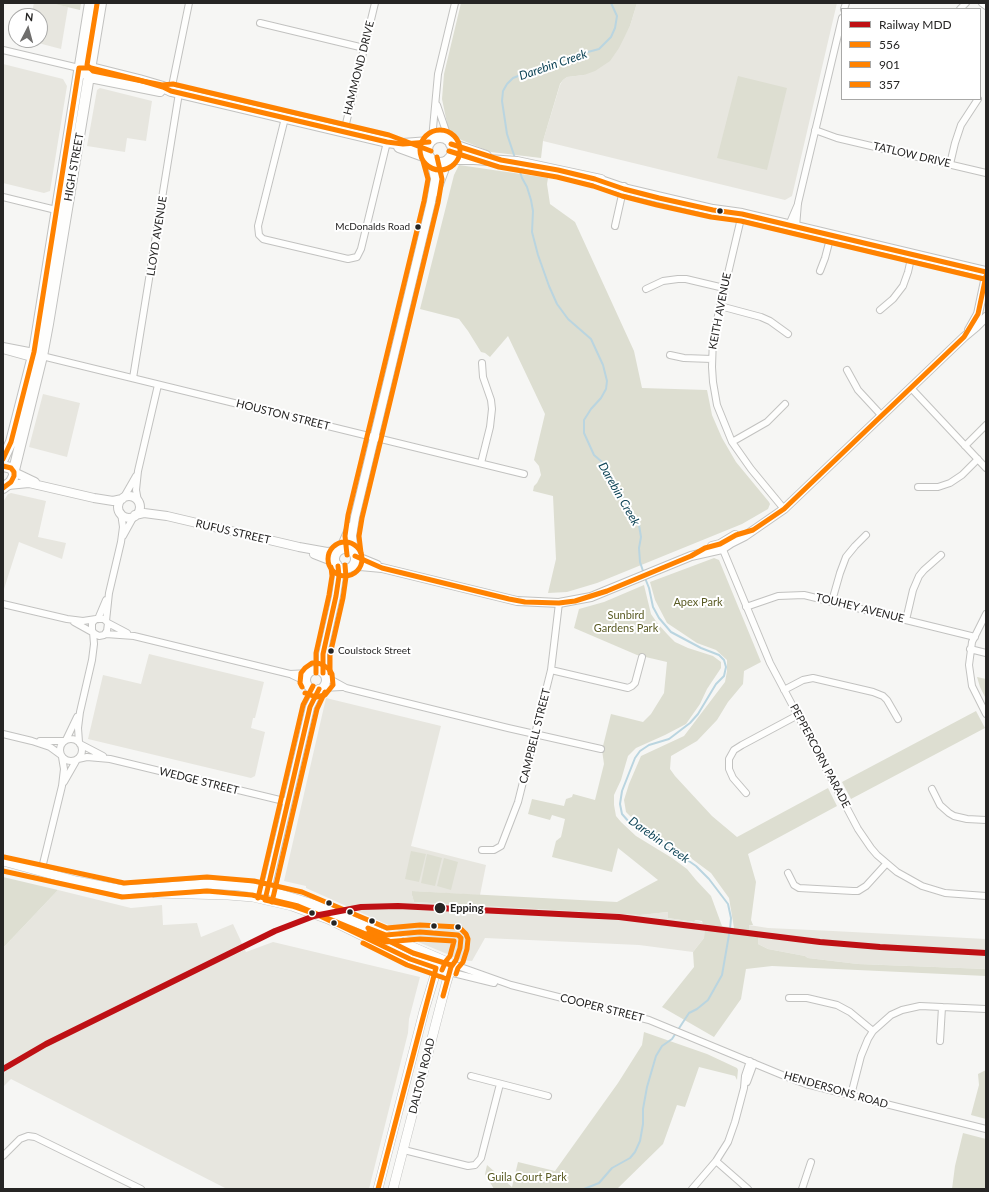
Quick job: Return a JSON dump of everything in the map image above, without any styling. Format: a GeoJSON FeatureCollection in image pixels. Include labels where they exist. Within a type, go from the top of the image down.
{"type":"FeatureCollection","features":[{"type":"Feature","properties":{"kind":"main road","name":"HIGH STREET"},"geometry":{"type":"LineString","coordinates":[[62,211],[79,68],[90,3]]}},
{"type":"Feature","properties":{"kind":"main road","name":"HIGH STREET"},"geometry":{"type":"LineString","coordinates":[[5,488],[13,479],[62,211],[90,72],[101,3]]}},
{"type":"Feature","properties":{"kind":"main road"},"geometry":{"type":"LineString","coordinates":[[79,68],[90,72],[145,81],[163,86],[175,92],[387,142],[403,144],[441,137],[476,153],[501,160],[532,165],[595,179],[713,210],[742,214],[986,272]]}},
{"type":"Feature","properties":{"kind":"main road"},"geometry":{"type":"LineString","coordinates":[[430,158],[426,150],[431,140]]}},
{"type":"Feature","properties":{"kind":"main road"},"geometry":{"type":"LineString","coordinates":[[387,142],[430,158],[438,163],[448,160],[501,160]]}},
{"type":"Feature","properties":{"kind":"main road"},"geometry":{"type":"LineString","coordinates":[[448,160],[452,152],[450,142]]}},
{"type":"Feature","properties":{"kind":"main road","name":"HIGH STREET"},"geometry":{"type":"LineString","coordinates":[[3,458],[11,442],[36,355]]}},
{"type":"Feature","properties":{"kind":"main road"},"geometry":{"type":"LineString","coordinates":[[3,466],[7,466],[14,471]]}},
{"type":"Feature","properties":{"kind":"main road","name":"COOPER STREET"},"geometry":{"type":"LineString","coordinates":[[3,863],[76,881],[123,890],[165,894],[228,895],[265,900],[292,906],[318,915],[406,957],[436,968],[451,968]]}},
{"type":"Feature","properties":{"kind":"main road","name":"COOPER STREET"},"geometry":{"type":"LineString","coordinates":[[123,890],[207,884],[267,890],[316,905],[441,960],[451,968]]}},
{"type":"Feature","properties":{"kind":"main road"},"geometry":{"type":"LineString","coordinates":[[265,900],[267,890]]}},
{"type":"Feature","properties":{"kind":"main road","name":"DALTON ROAD"},"geometry":{"type":"LineString","coordinates":[[378,1189],[424,1011],[436,968],[441,960]]}},
{"type":"Feature","properties":{"kind":"main road","name":"DALTON ROAD"},"geometry":{"type":"LineString","coordinates":[[393,1189],[451,968]]}},
{"type":"Feature","properties":{"kind":"main road"},"geometry":{"type":"LineString","coordinates":[[389,1146],[404,1150]]}},
{"type":"Feature","properties":{"kind":"street","name":"LLOYD AVENUE"},"geometry":{"type":"LineString","coordinates":[[133,378],[189,3]]}},
{"type":"Feature","properties":{"kind":"street","name":"HAMMOND DRIVE"},"geometry":{"type":"LineString","coordinates":[[344,132],[375,3]]}},
{"type":"Feature","properties":{"kind":"street"},"geometry":{"type":"LineString","coordinates":[[431,140],[438,74],[455,3]]}},
{"type":"Feature","properties":{"kind":"street"},"geometry":{"type":"LineString","coordinates":[[982,3],[986,6]]}},
{"type":"Feature","properties":{"kind":"street"},"geometry":{"type":"LineString","coordinates":[[793,226],[841,22]]}},
{"type":"Feature","properties":{"kind":"street"},"geometry":{"type":"LineString","coordinates":[[260,23],[364,48]]}},
{"type":"Feature","properties":{"kind":"street"},"geometry":{"type":"LineString","coordinates":[[3,50],[79,68]]}},
{"type":"Feature","properties":{"kind":"street"},"geometry":{"type":"LineString","coordinates":[[436,97],[450,142]]}},
{"type":"Feature","properties":{"kind":"street"},"geometry":{"type":"LineString","coordinates":[[950,164],[961,125],[977,100]]}},
{"type":"Feature","properties":{"kind":"street"},"geometry":{"type":"LineString","coordinates":[[285,118],[258,226],[260,235],[263,239],[267,240],[348,259],[357,258],[361,249],[387,142]]}},
{"type":"Feature","properties":{"kind":"street","name":"TATLOW DRIVE"},"geometry":{"type":"LineString","coordinates":[[815,133],[986,173]]}},
{"type":"Feature","properties":{"kind":"street"},"geometry":{"type":"LineString","coordinates":[[336,596],[350,568],[355,562],[352,536],[355,517],[431,202],[434,179],[430,158]]}},
{"type":"Feature","properties":{"kind":"street"},"geometry":{"type":"LineString","coordinates":[[431,202],[448,160]]}},
{"type":"Feature","properties":{"kind":"street"},"geometry":{"type":"LineString","coordinates":[[615,226],[624,187]]}},
{"type":"Feature","properties":{"kind":"street"},"geometry":{"type":"LineString","coordinates":[[3,197],[62,211]]}},
{"type":"Feature","properties":{"kind":"street","name":"KEITH AVENUE"},"geometry":{"type":"LineString","coordinates":[[742,214],[713,337],[713,382],[717,405],[732,442],[751,469],[784,509]]}},
{"type":"Feature","properties":{"kind":"street"},"geometry":{"type":"LineString","coordinates":[[820,272],[831,235]]}},
{"type":"Feature","properties":{"kind":"street"},"geometry":{"type":"LineString","coordinates":[[880,310],[898,293],[903,286],[912,254]]}},
{"type":"Feature","properties":{"kind":"street"},"geometry":{"type":"LineString","coordinates":[[964,337],[978,314],[986,276]]}},
{"type":"Feature","properties":{"kind":"street"},"geometry":{"type":"LineString","coordinates":[[646,289],[663,282],[678,279],[724,288]]}},
{"type":"Feature","properties":{"kind":"street"},"geometry":{"type":"LineString","coordinates":[[720,306],[761,317],[770,321],[788,334]]}},
{"type":"Feature","properties":{"kind":"street"},"geometry":{"type":"LineString","coordinates":[[337,565],[342,569],[360,566],[382,568],[517,601],[559,603],[591,597],[691,556],[704,548],[721,547],[736,535],[753,530],[784,509],[986,317]]}},
{"type":"Feature","properties":{"kind":"street","name":"HOUSTON STREET"},"geometry":{"type":"LineString","coordinates":[[3,346],[524,474]]}},
{"type":"Feature","properties":{"kind":"street","name":"HOUSTON STREET"},"geometry":{"type":"LineString","coordinates":[[3,350],[36,355]]}},
{"type":"Feature","properties":{"kind":"street"},"geometry":{"type":"LineString","coordinates":[[670,354],[684,358],[712,359]]}},
{"type":"Feature","properties":{"kind":"street"},"geometry":{"type":"LineString","coordinates":[[481,463],[490,427],[492,409],[491,400],[483,377],[482,363]]}},
{"type":"Feature","properties":{"kind":"street"},"geometry":{"type":"LineString","coordinates":[[847,370],[858,390],[882,416]]}},
{"type":"Feature","properties":{"kind":"street"},"geometry":{"type":"LineString","coordinates":[[121,542],[134,516],[140,510],[136,490],[138,471],[158,385]]}},
{"type":"Feature","properties":{"kind":"street"},"geometry":{"type":"LineString","coordinates":[[911,388],[986,468]]}},
{"type":"Feature","properties":{"kind":"street"},"geometry":{"type":"LineString","coordinates":[[732,442],[767,422],[785,404]]}},
{"type":"Feature","properties":{"kind":"street"},"geometry":{"type":"LineString","coordinates":[[965,446],[986,425]]}},
{"type":"Feature","properties":{"kind":"street"},"geometry":{"type":"LineString","coordinates":[[918,487],[938,487],[950,483],[962,475],[978,459]]}},
{"type":"Feature","properties":{"kind":"street"},"geometry":{"type":"LineString","coordinates":[[14,471],[45,486]]}},
{"type":"Feature","properties":{"kind":"street"},"geometry":{"type":"LineString","coordinates":[[92,660],[108,629],[109,593],[123,527],[119,505],[138,471]]}},
{"type":"Feature","properties":{"kind":"street"},"geometry":{"type":"LineString","coordinates":[[5,488],[29,483],[94,498],[113,500],[133,497],[139,502]]}},
{"type":"Feature","properties":{"kind":"street"},"geometry":{"type":"LineString","coordinates":[[94,498],[127,517],[134,516]]}},
{"type":"Feature","properties":{"kind":"street","name":"RUFUS STREET"},"geometry":{"type":"LineString","coordinates":[[139,502],[167,516]]}},
{"type":"Feature","properties":{"kind":"street","name":"RUFUS STREET"},"geometry":{"type":"LineString","coordinates":[[134,516],[146,513],[167,516],[299,547],[327,552],[339,551]]}},
{"type":"Feature","properties":{"kind":"street"},"geometry":{"type":"LineString","coordinates":[[310,707],[306,679],[318,673],[336,596],[339,576],[335,559],[355,517]]}},
{"type":"Feature","properties":{"kind":"street"},"geometry":{"type":"LineString","coordinates":[[832,601],[846,558],[866,535]]}},
{"type":"Feature","properties":{"kind":"street","name":"RUFUS STREET"},"geometry":{"type":"LineString","coordinates":[[299,547],[332,561],[337,565]]}},
{"type":"Feature","properties":{"kind":"street","name":"PEPPERCORN PARADE"},"geometry":{"type":"LineString","coordinates":[[721,547],[770,663],[858,829],[871,848],[886,864],[908,879],[934,890],[956,894],[986,896]]}},
{"type":"Feature","properties":{"kind":"street"},"geometry":{"type":"LineString","coordinates":[[339,551],[349,550],[354,555],[382,568]]}},
{"type":"Feature","properties":{"kind":"street"},"geometry":{"type":"LineString","coordinates":[[906,620],[913,590],[920,576],[924,570],[941,555]]}},
{"type":"Feature","properties":{"kind":"street"},"geometry":{"type":"LineString","coordinates":[[62,786],[82,753],[80,743],[80,712],[92,660],[94,644],[92,623],[97,619],[109,593]]}},
{"type":"Feature","properties":{"kind":"street","name":"TOUHEY AVENUE"},"geometry":{"type":"LineString","coordinates":[[746,607],[770,598],[786,595],[804,595],[975,637]]}},
{"type":"Feature","properties":{"kind":"street","name":"CAMPBELL STREET"},"geometry":{"type":"LineString","coordinates":[[482,850],[498,849],[504,841],[522,789],[551,670],[559,603]]}},
{"type":"Feature","properties":{"kind":"street"},"geometry":{"type":"LineString","coordinates":[[3,604],[67,619],[83,621],[104,619],[134,636]]}},
{"type":"Feature","properties":{"kind":"street"},"geometry":{"type":"LineString","coordinates":[[986,614],[970,649],[968,665],[970,681],[974,692],[986,714]]}},
{"type":"Feature","properties":{"kind":"street"},"geometry":{"type":"LineString","coordinates":[[67,619],[97,636],[105,634],[134,636],[290,674],[318,673],[346,688]]}},
{"type":"Feature","properties":{"kind":"street"},"geometry":{"type":"LineString","coordinates":[[970,649],[986,653]]}},
{"type":"Feature","properties":{"kind":"street"},"geometry":{"type":"LineString","coordinates":[[551,670],[628,688],[635,683],[642,657]]}},
{"type":"Feature","properties":{"kind":"street"},"geometry":{"type":"LineString","coordinates":[[267,890],[310,707],[321,688],[326,683],[318,673]]}},
{"type":"Feature","properties":{"kind":"street"},"geometry":{"type":"LineString","coordinates":[[290,674],[316,690],[321,688],[346,688],[601,749]]}},
{"type":"Feature","properties":{"kind":"street"},"geometry":{"type":"LineString","coordinates":[[784,690],[804,680],[813,678],[873,692],[883,696],[898,720]]}},
{"type":"Feature","properties":{"kind":"street"},"geometry":{"type":"LineString","coordinates":[[41,872],[62,786],[64,769],[60,748],[80,712]]}},
{"type":"Feature","properties":{"kind":"street"},"geometry":{"type":"LineString","coordinates":[[746,793],[731,774],[728,764],[731,754],[737,747],[798,715]]}},
{"type":"Feature","properties":{"kind":"street"},"geometry":{"type":"LineString","coordinates":[[3,734],[50,747],[68,761],[77,760]]}},
{"type":"Feature","properties":{"kind":"street"},"geometry":{"type":"LineString","coordinates":[[32,741],[51,742],[73,739],[80,743]]}},
{"type":"Feature","properties":{"kind":"street","name":"WEDGE STREET"},"geometry":{"type":"LineString","coordinates":[[80,743],[93,752],[110,759]]}},
{"type":"Feature","properties":{"kind":"street","name":"WEDGE STREET"},"geometry":{"type":"LineString","coordinates":[[77,760],[87,757],[110,759],[288,802]]}},
{"type":"Feature","properties":{"kind":"street"},"geometry":{"type":"LineString","coordinates":[[932,789],[940,805],[949,813],[960,818],[986,820]]}},
{"type":"Feature","properties":{"kind":"street"},"geometry":{"type":"LineString","coordinates":[[788,873],[794,885],[800,888],[858,891],[866,886],[886,864]]}},
{"type":"Feature","properties":{"kind":"street","name":"COOPER STREET"},"geometry":{"type":"LineString","coordinates":[[451,968],[511,985],[626,1013],[691,1037]]}},
{"type":"Feature","properties":{"kind":"street"},"geometry":{"type":"LineString","coordinates":[[789,998],[807,998],[837,1005],[850,1012],[873,1030]]}},
{"type":"Feature","properties":{"kind":"street"},"geometry":{"type":"LineString","coordinates":[[851,1095],[864,1047],[873,1030],[891,1015],[902,1010],[920,1006],[986,1009]]}},
{"type":"Feature","properties":{"kind":"street"},"geometry":{"type":"LineString","coordinates":[[940,1041],[942,1007]]}},
{"type":"Feature","properties":{"kind":"street","name":"HENDERSONS ROAD"},"geometry":{"type":"LineString","coordinates":[[691,1037],[802,1082],[986,1129]]}},
{"type":"Feature","properties":{"kind":"street"},"geometry":{"type":"LineString","coordinates":[[692,1189],[716,1161],[732,1132],[752,1062]]}},
{"type":"Feature","properties":{"kind":"street"},"geometry":{"type":"LineString","coordinates":[[471,1076],[548,1096]]}},
{"type":"Feature","properties":{"kind":"street"},"geometry":{"type":"LineString","coordinates":[[404,1150],[468,1166],[475,1165],[481,1158],[500,1084]]}},
{"type":"Feature","properties":{"kind":"street"},"geometry":{"type":"LineString","coordinates":[[3,1156],[20,1139],[28,1136],[35,1136],[141,1189]]}},
{"type":"Feature","properties":{"kind":"street"},"geometry":{"type":"LineString","coordinates":[[716,1161],[748,1189]]}},
{"type":"Feature","properties":{"kind":"street"},"geometry":{"type":"LineString","coordinates":[[802,1189],[811,1162]]}},
{"type":"Feature","properties":{"kind":"shaded area"},"geometry":{"type":"Polygon","coordinates":[[[34,3],[50,3],[68,7],[61,49],[48,46],[48,8],[33,8],[34,3]]]}},
{"type":"Feature","properties":{"kind":"shaded area"},"geometry":{"type":"Polygon","coordinates":[[[637,3],[837,3],[792,196],[785,200],[543,141],[560,85],[563,80],[567,77],[584,75],[625,35],[630,26],[637,3]]]}},
{"type":"Feature","properties":{"kind":"shaded area"},"geometry":{"type":"Polygon","coordinates":[[[3,64],[63,79],[67,86],[50,191],[44,193],[3,183],[3,64]]]}},
{"type":"Feature","properties":{"kind":"shaded area"},"geometry":{"type":"Polygon","coordinates":[[[100,88],[152,101],[146,141],[127,138],[125,152],[87,146],[97,90],[100,88]]]}},
{"type":"Feature","properties":{"kind":"shaded area"},"geometry":{"type":"Polygon","coordinates":[[[43,394],[80,403],[67,457],[29,447],[43,394]]]}},
{"type":"Feature","properties":{"kind":"shaded area"},"geometry":{"type":"Polygon","coordinates":[[[11,493],[46,501],[38,537],[66,543],[62,559],[19,542],[4,589],[3,502],[8,494],[11,493]]]}},
{"type":"Feature","properties":{"kind":"shaded area"},"geometry":{"type":"Polygon","coordinates":[[[149,654],[264,682],[251,728],[265,732],[255,776],[251,778],[88,739],[103,675],[141,684],[149,654]]]}},
{"type":"Feature","properties":{"kind":"shaded area"},"geometry":{"type":"Polygon","coordinates":[[[326,698],[441,726],[411,846],[486,865],[480,895],[412,891],[414,902],[640,915],[668,912],[668,918],[694,922],[694,920],[705,924],[704,938],[693,952],[639,945],[485,938],[472,961],[461,960],[411,939],[393,927],[306,888],[306,886],[284,881],[326,698]]]}},
{"type":"Feature","properties":{"kind":"shaded area"},"geometry":{"type":"Polygon","coordinates":[[[58,890],[131,908],[162,905],[163,925],[197,923],[201,937],[233,924],[246,952],[273,942],[420,977],[409,1019],[408,1033],[369,1189],[227,1189],[11,1079],[3,1087],[3,948],[58,890]]]}},
{"type":"Feature","properties":{"kind":"shaded area"},"geometry":{"type":"Polygon","coordinates":[[[749,925],[768,928],[986,939],[986,969],[858,964],[808,958],[805,956],[768,949],[758,944],[759,932],[749,930],[749,925]]]}},
{"type":"Feature","properties":{"kind":"green space"},"geometry":{"type":"Polygon","coordinates":[[[50,3],[81,3],[80,10],[50,3]]]}},
{"type":"Feature","properties":{"kind":"green space"},"geometry":{"type":"Polygon","coordinates":[[[461,3],[637,3],[630,26],[619,48],[610,61],[595,71],[584,75],[567,77],[560,84],[543,141],[541,158],[491,152],[459,139],[448,128],[442,99],[444,74],[461,3]]]}},
{"type":"Feature","properties":{"kind":"green space"},"geometry":{"type":"Polygon","coordinates":[[[738,76],[787,88],[767,170],[717,158],[738,76]]]}},
{"type":"Feature","properties":{"kind":"green space"},"geometry":{"type":"Polygon","coordinates":[[[459,165],[548,178],[547,184],[550,204],[575,222],[634,351],[642,388],[707,390],[712,415],[722,438],[736,462],[769,502],[770,504],[768,509],[742,524],[597,583],[567,592],[548,593],[556,559],[553,496],[533,491],[534,486],[541,475],[539,466],[534,460],[545,414],[508,336],[490,357],[481,352],[459,319],[420,309],[454,175],[459,165]]]}},
{"type":"Feature","properties":{"kind":"green space"},"geometry":{"type":"Polygon","coordinates":[[[714,558],[719,560],[761,662],[744,671],[743,684],[728,702],[717,720],[697,741],[671,756],[670,769],[712,816],[737,837],[828,788],[837,806],[748,854],[756,882],[751,920],[753,925],[749,925],[749,930],[759,932],[758,944],[768,949],[805,956],[808,958],[858,964],[986,969],[986,976],[772,966],[746,969],[741,999],[714,1037],[662,1007],[694,967],[693,952],[704,938],[705,924],[703,924],[702,921],[695,920],[694,922],[668,918],[668,912],[640,915],[414,902],[412,891],[617,902],[658,880],[618,848],[612,872],[552,857],[556,841],[561,837],[565,819],[552,815],[550,820],[528,814],[532,799],[564,806],[566,799],[572,797],[573,794],[595,800],[604,764],[602,750],[611,714],[643,722],[651,714],[664,693],[667,662],[637,655],[574,628],[579,609],[604,602],[644,585],[651,614],[668,635],[675,642],[713,656],[721,662],[721,668],[707,689],[700,704],[686,724],[636,748],[628,756],[621,780],[614,795],[616,816],[636,836],[687,869],[711,896],[722,926],[734,928],[729,898],[711,873],[684,853],[637,823],[626,812],[624,800],[641,756],[684,736],[725,682],[727,660],[716,650],[697,643],[667,623],[655,600],[650,582],[714,558]]]}},
{"type":"Feature","properties":{"kind":"green space"},"geometry":{"type":"Polygon","coordinates":[[[977,677],[986,679],[986,699],[980,687],[977,677]]]}},
{"type":"Feature","properties":{"kind":"green space"},"geometry":{"type":"Polygon","coordinates":[[[976,711],[985,728],[851,799],[842,782],[976,711]]]}},
{"type":"Feature","properties":{"kind":"green space"},"geometry":{"type":"Polygon","coordinates":[[[411,851],[426,854],[419,882],[405,879],[411,851]]]}},
{"type":"Feature","properties":{"kind":"green space"},"geometry":{"type":"Polygon","coordinates":[[[427,854],[442,858],[435,886],[421,883],[427,854]]]}},
{"type":"Feature","properties":{"kind":"green space"},"geometry":{"type":"Polygon","coordinates":[[[444,858],[458,862],[451,890],[437,886],[444,858]]]}},
{"type":"Feature","properties":{"kind":"green space"},"geometry":{"type":"Polygon","coordinates":[[[3,877],[58,890],[3,948],[3,877]]]}},
{"type":"Feature","properties":{"kind":"green space","name":"Guila Court Park"},"geometry":{"type":"Polygon","coordinates":[[[644,1032],[707,1054],[737,1068],[737,1080],[735,1076],[699,1067],[685,1107],[677,1105],[663,1144],[617,1189],[494,1189],[485,1174],[487,1165],[512,1187],[518,1162],[555,1171],[618,1083],[642,1045],[644,1032]]]}},
{"type":"Feature","properties":{"kind":"green space"},"geometry":{"type":"Polygon","coordinates":[[[986,1070],[986,1119],[971,1115],[979,1085],[978,1074],[986,1070]]]}},
{"type":"Feature","properties":{"kind":"green space"},"geometry":{"type":"Polygon","coordinates":[[[963,1133],[986,1139],[986,1189],[952,1189],[955,1166],[963,1133]]]}},
{"type":"Feature","properties":{"kind":"waterway","name":"Darebin Creek"},"geometry":{"type":"LineString","coordinates":[[515,158],[507,134],[502,101],[503,91],[507,84],[513,78],[562,59],[599,49],[611,37],[615,28],[617,16],[611,3]]}},
{"type":"Feature","properties":{"kind":"waterway","name":"Darebin Creek"},"geometry":{"type":"LineString","coordinates":[[518,166],[531,200],[533,211],[532,232],[549,286],[557,304],[568,319],[591,339],[603,365],[607,381],[606,389],[584,420],[584,433],[594,455],[602,462],[615,482],[630,512],[639,525],[641,537],[639,548],[640,562],[644,574]]}},
{"type":"Feature","properties":{"kind":"waterway","name":"Darebin Creek"},"geometry":{"type":"LineString","coordinates":[[584,1189],[599,1183],[612,1168],[630,1158],[635,1152],[640,1141],[647,1087],[656,1056],[662,1046],[672,1039],[689,1013],[697,1009],[708,1000],[722,975],[730,929],[731,918],[728,904],[709,879],[696,866],[629,822],[622,814],[620,804],[622,791],[635,758],[640,751],[649,745],[669,739],[690,723],[698,714],[716,684],[724,676],[726,667],[724,660],[719,655],[701,648],[671,632],[659,618],[653,607],[645,578]]}},
{"type":"Feature","properties":{"kind":"rail line","name":"MDD"},"geometry":{"type":"LineString","coordinates":[[3,1069],[46,1044],[275,931],[314,916],[361,907],[398,906],[619,917],[820,942],[986,953]]}},
{"type":"Feature","properties":{"kind":"transit line","name":"357"},"geometry":{"type":"LineString","coordinates":[[97,4],[87,65],[93,71],[162,85],[173,84],[389,135],[431,151]]}},
{"type":"Feature","properties":{"kind":"transit line","name":"556"},"geometry":{"type":"LineString","coordinates":[[3,459],[11,442],[34,352],[79,68],[91,68],[139,80],[171,91],[387,142],[403,144],[429,142]]}},
{"type":"Feature","properties":{"kind":"transit line","name":"357"},"geometry":{"type":"LineString","coordinates":[[444,130],[451,133],[457,139],[460,150],[459,158],[451,167],[444,170],[436,170],[429,167],[421,158],[420,146],[423,139],[432,131],[444,130]]}},
{"type":"Feature","properties":{"kind":"transit line","name":"556"},"geometry":{"type":"LineString","coordinates":[[451,144],[501,160],[558,170],[595,179],[624,189],[659,198],[713,210],[742,214],[986,272]]}},
{"type":"Feature","properties":{"kind":"transit line","name":"901"},"geometry":{"type":"LineString","coordinates":[[449,151],[499,167],[557,177],[657,205],[711,217],[741,221],[984,279]]}},
{"type":"Feature","properties":{"kind":"transit line","name":"901"},"geometry":{"type":"LineString","coordinates":[[361,553],[359,536],[362,518],[438,203],[442,179],[437,157]]}},
{"type":"Feature","properties":{"kind":"transit line","name":"357"},"geometry":{"type":"LineString","coordinates":[[347,555],[345,536],[348,515],[424,201],[428,179],[423,161]]}},
{"type":"Feature","properties":{"kind":"transit line","name":"556"},"geometry":{"type":"LineString","coordinates":[[355,556],[382,568],[509,599],[525,602],[559,603],[575,601],[607,591],[691,556],[705,548],[720,544],[736,535],[753,530],[784,509],[964,337],[978,314],[986,276]]}},
{"type":"Feature","properties":{"kind":"transit line","name":"556"},"geometry":{"type":"LineString","coordinates":[[3,466],[11,468],[14,472],[11,482],[3,488]]}},
{"type":"Feature","properties":{"kind":"transit line","name":"357"},"geometry":{"type":"LineString","coordinates":[[342,542],[348,542],[352,543],[359,549],[362,559],[361,566],[355,573],[348,576],[342,576],[338,575],[331,569],[328,562],[328,556],[329,552],[335,545],[342,542]]}},
{"type":"Feature","properties":{"kind":"transit line","name":"901"},"geometry":{"type":"LineString","coordinates":[[330,673],[330,655],[343,598],[346,577],[345,565]]}},
{"type":"Feature","properties":{"kind":"transit line","name":"556"},"geometry":{"type":"LineString","coordinates":[[323,673],[323,654],[336,596],[339,576],[338,566]]}},
{"type":"Feature","properties":{"kind":"transit line","name":"357"},"geometry":{"type":"LineString","coordinates":[[316,673],[316,653],[329,595],[332,576],[331,567]]}},
{"type":"Feature","properties":{"kind":"transit line","name":"357"},"geometry":{"type":"LineString","coordinates":[[302,687],[300,683],[301,673],[312,663],[323,665],[329,669],[332,674],[333,685],[325,695],[316,697],[305,693]]}},
{"type":"Feature","properties":{"kind":"transit line","name":"357"},"geometry":{"type":"LineString","coordinates":[[258,898],[303,705],[313,686]]}},
{"type":"Feature","properties":{"kind":"transit line","name":"556"},"geometry":{"type":"LineString","coordinates":[[319,689],[310,707],[265,900],[292,906],[318,915],[410,959],[436,968],[378,1189]]}},
{"type":"Feature","properties":{"kind":"transit line","name":"901"},"geometry":{"type":"LineString","coordinates":[[272,902],[317,709],[325,692]]}},
{"type":"Feature","properties":{"kind":"transit line","name":"357"},"geometry":{"type":"LineString","coordinates":[[4,857],[124,883],[207,877],[254,881],[302,892],[387,928],[420,925],[459,927],[466,934],[468,939],[463,962],[458,968],[456,974]]}},
{"type":"Feature","properties":{"kind":"transit line","name":"901"},"geometry":{"type":"LineString","coordinates":[[3,871],[122,897],[207,891],[252,895],[298,906],[385,942],[420,939],[454,941],[450,956],[442,970]]}},
{"type":"Feature","properties":{"kind":"transit line","name":"556"},"geometry":{"type":"LineString","coordinates":[[368,928],[386,935],[420,932],[458,935],[461,938],[460,948],[456,960],[451,967],[443,996]]}},
{"type":"Feature","properties":{"kind":"transit line","name":"357"},"geometry":{"type":"LineString","coordinates":[[369,931],[413,953],[451,965]]}},
{"type":"Feature","properties":{"kind":"transit line","name":"901"},"geometry":{"type":"LineString","coordinates":[[363,943],[407,965],[447,979]]}},
{"type":"Feature","properties":{"kind":"place","name":"McDonalds Road"},"geometry":{"type":"Point","coordinates":[418,227]}},
{"type":"Feature","properties":{"kind":"place","name":"Coulstock Street"},"geometry":{"type":"Point","coordinates":[331,651]}},
{"type":"Feature","properties":{"kind":"place","name":"Epping"},"geometry":{"type":"Point","coordinates":[440,908]}},
{"type":"Feature","properties":{"kind":"park label","name":"Apex Park"},"geometry":{"type":"Point","coordinates":[698,602]}},
{"type":"Feature","properties":{"kind":"park label","name":"Sunbird Gardens Park"},"geometry":{"type":"Point","coordinates":[626,621]}}]}
